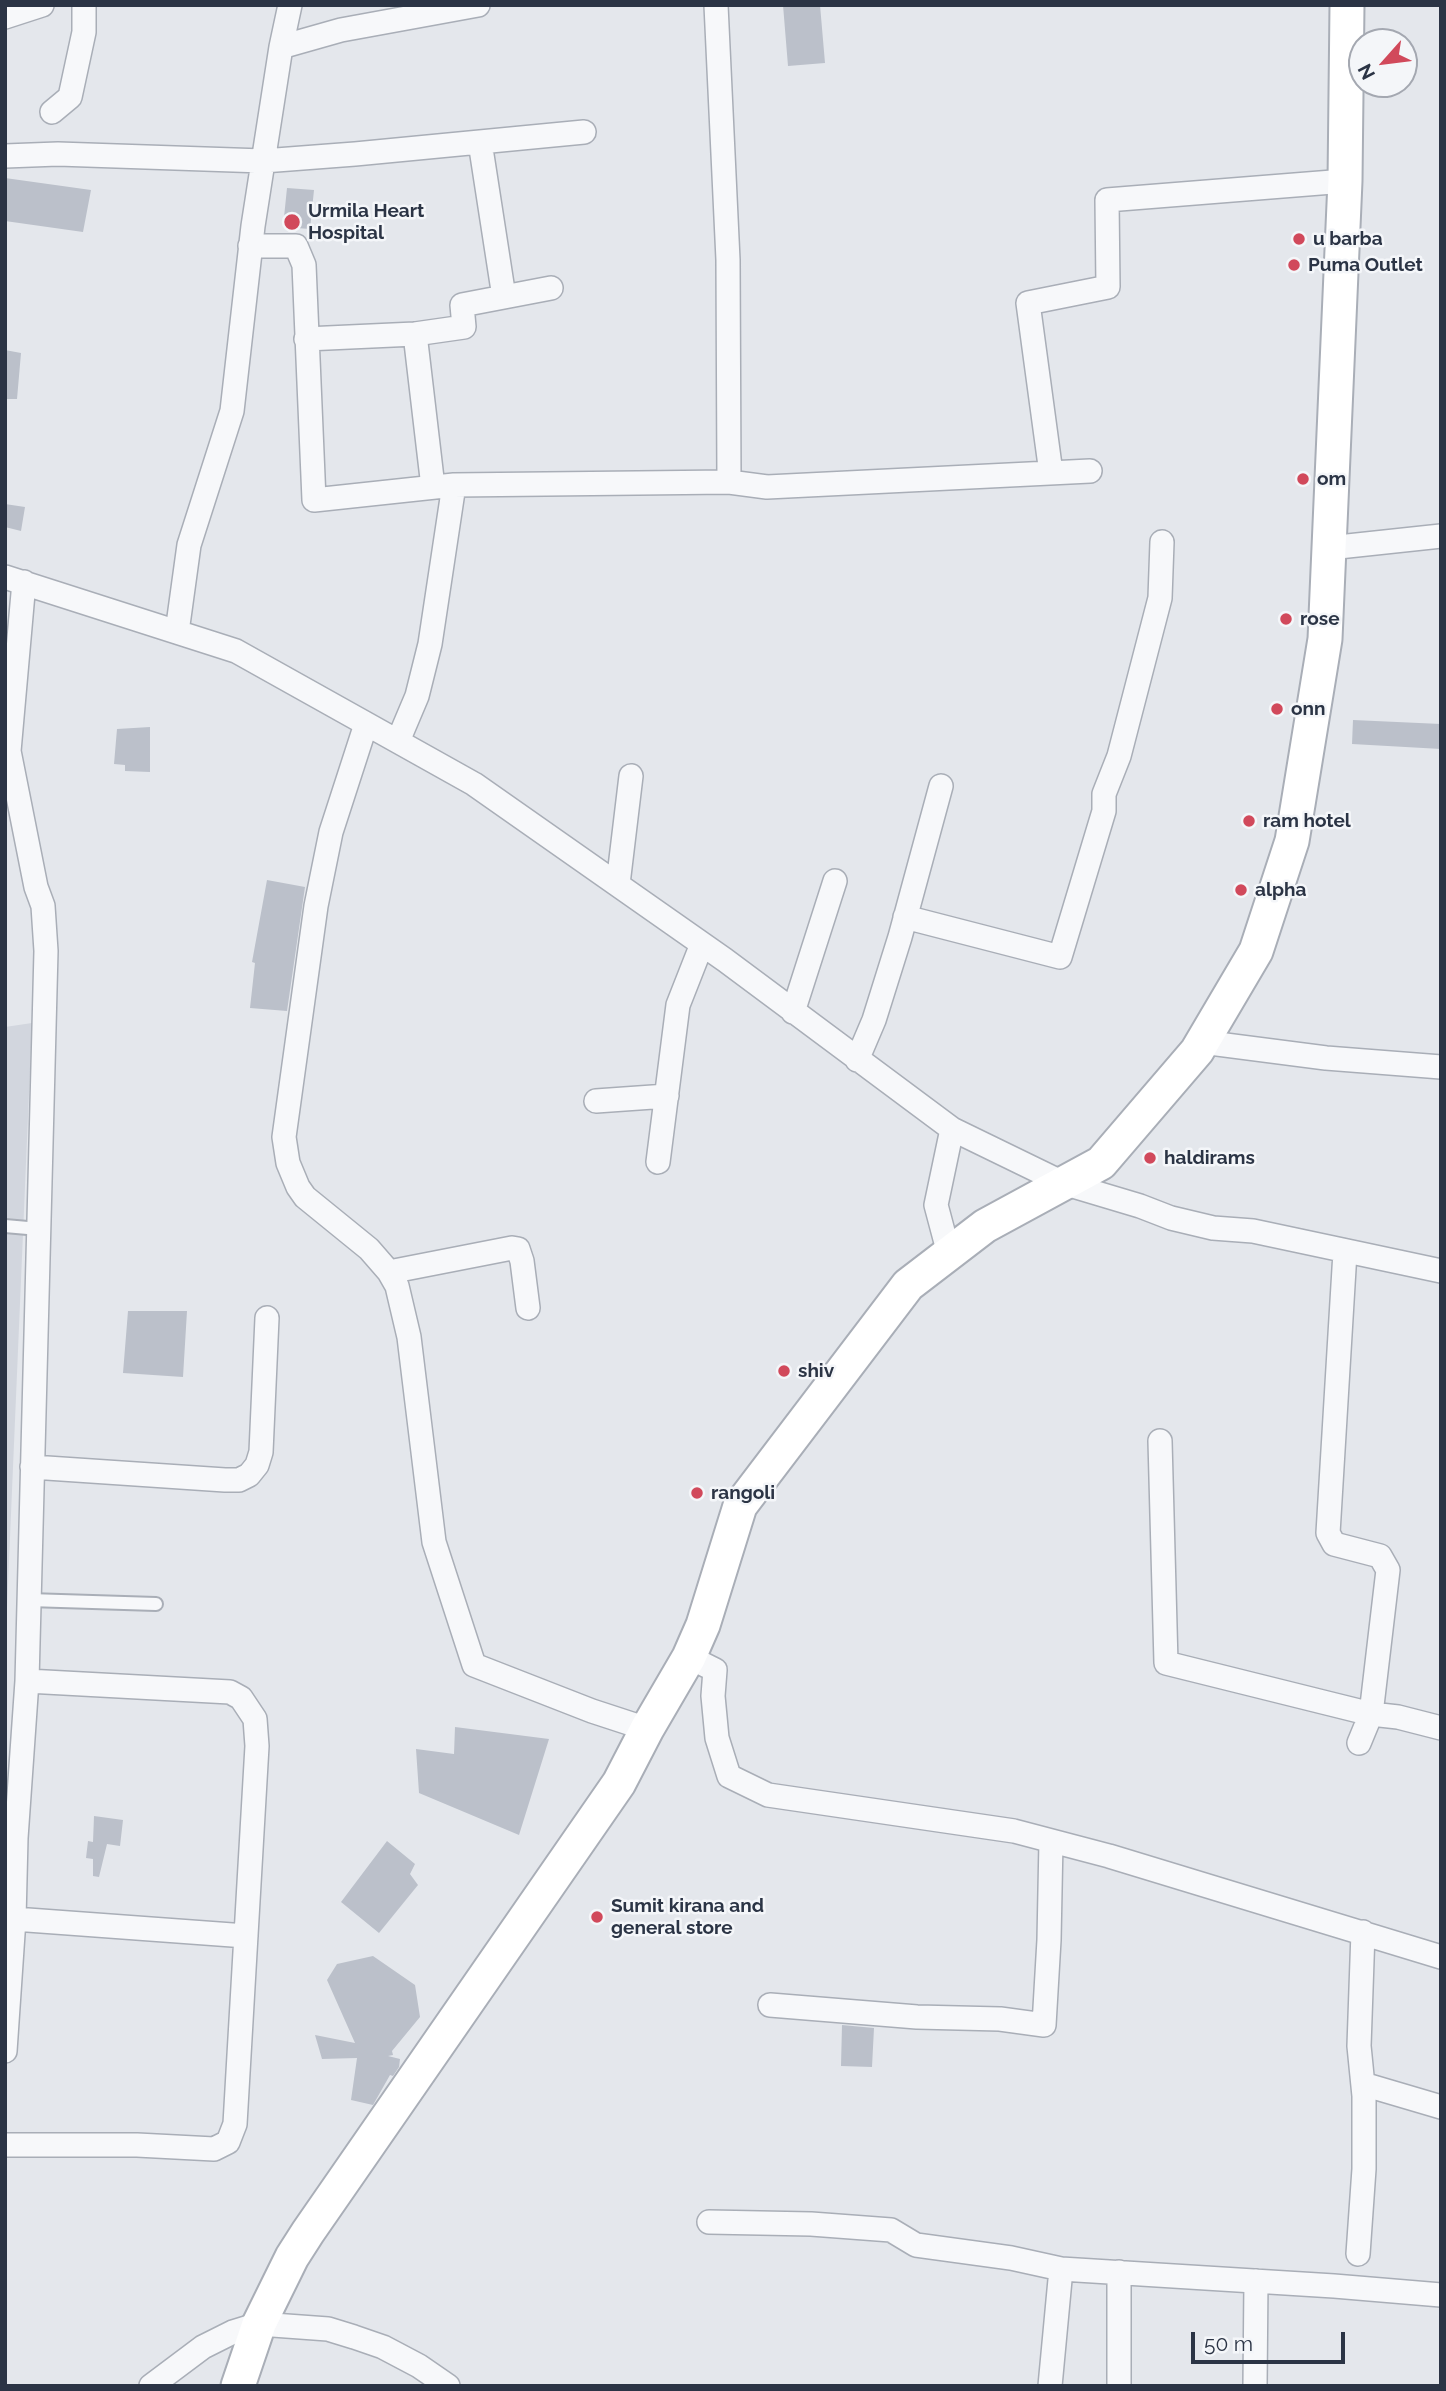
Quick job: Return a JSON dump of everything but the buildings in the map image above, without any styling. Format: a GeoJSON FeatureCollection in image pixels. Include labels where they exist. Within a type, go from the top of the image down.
{"type":"FeatureCollection","features":[{"type":"Feature","properties":{"kind":"main road"},"geometry":{"type":"LineString","coordinates":[[238,2386],[259,2324],[308,2232],[619,1783],[689,1657],[703,1625],[740,1506],[908,1285],[985,1226],[1101,1163],[1202,1042],[1256,951],[1292,841],[1325,639],[1345,181],[1347,5]]}},
{"type":"Feature","properties":{"kind":"street"},"geometry":{"type":"LineString","coordinates":[[5,17],[42,5]]}},
{"type":"Feature","properties":{"kind":"street"},"geometry":{"type":"LineString","coordinates":[[52,112],[70,97],[84,32],[84,5]]}},
{"type":"Feature","properties":{"kind":"street"},"geometry":{"type":"LineString","coordinates":[[177,632],[189,545],[232,411],[250,246],[290,5]]}},
{"type":"Feature","properties":{"kind":"street"},"geometry":{"type":"LineString","coordinates":[[281,47],[341,30],[478,5]]}},
{"type":"Feature","properties":{"kind":"street"},"geometry":{"type":"LineString","coordinates":[[716,5],[728,260],[729,481]]}},
{"type":"Feature","properties":{"kind":"street"},"geometry":{"type":"LineString","coordinates":[[5,156],[58,154],[263,161],[584,132]]}},
{"type":"Feature","properties":{"kind":"street"},"geometry":{"type":"LineString","coordinates":[[480,142],[504,298]]}},
{"type":"Feature","properties":{"kind":"street"},"geometry":{"type":"LineString","coordinates":[[1051,473],[1028,303],[1108,287],[1107,200],[1345,181]]}},
{"type":"Feature","properties":{"kind":"street"},"geometry":{"type":"LineString","coordinates":[[250,246],[296,246],[304,265],[314,500],[443,486],[729,481],[767,487],[1090,471]]}},
{"type":"Feature","properties":{"kind":"street"},"geometry":{"type":"LineString","coordinates":[[306,339],[415,334],[464,327],[462,305],[551,288]]}},
{"type":"Feature","properties":{"kind":"street"},"geometry":{"type":"LineString","coordinates":[[398,741],[417,696],[430,644],[443,486],[415,334]]}},
{"type":"Feature","properties":{"kind":"street"},"geometry":{"type":"LineString","coordinates":[[1329,548],[1441,536]]}},
{"type":"Feature","properties":{"kind":"street"},"geometry":{"type":"LineString","coordinates":[[905,917],[1060,957],[1104,811],[1104,794],[1119,756],[1160,598],[1162,542]]}},
{"type":"Feature","properties":{"kind":"street"},"geometry":{"type":"LineString","coordinates":[[5,2051],[14,1919],[10,1838],[26,1681],[47,951],[43,906],[36,887],[9,751],[14,579],[236,651],[474,784],[702,944],[951,1129],[1063,1183],[1171,1218],[1213,1228],[1253,1231],[1441,1271]]}},
{"type":"Feature","properties":{"kind":"street"},"geometry":{"type":"LineString","coordinates":[[366,724],[331,832],[316,906],[284,1138],[289,1163],[305,1197],[369,1249],[397,1286],[409,1337],[434,1542],[474,1665],[592,1711],[647,1729]]}},
{"type":"Feature","properties":{"kind":"street"},"geometry":{"type":"LineString","coordinates":[[618,884],[631,776]]}},
{"type":"Feature","properties":{"kind":"street"},"geometry":{"type":"LineString","coordinates":[[857,1060],[874,1020],[941,786]]}},
{"type":"Feature","properties":{"kind":"street"},"geometry":{"type":"LineString","coordinates":[[793,1012],[835,881]]}},
{"type":"Feature","properties":{"kind":"street"},"geometry":{"type":"LineString","coordinates":[[658,1162],[678,1005],[702,944]]}},
{"type":"Feature","properties":{"kind":"street"},"geometry":{"type":"LineString","coordinates":[[1202,1042],[1326,1058],[1441,1067]]}},
{"type":"Feature","properties":{"kind":"street"},"geometry":{"type":"LineString","coordinates":[[596,1101],[667,1096]]}},
{"type":"Feature","properties":{"kind":"street"},"geometry":{"type":"LineString","coordinates":[[948,1254],[936,1205],[951,1129]]}},
{"type":"Feature","properties":{"kind":"street"},"geometry":{"type":"LineString","coordinates":[[389,1272],[517,1249],[521,1254],[528,1308]]}},
{"type":"Feature","properties":{"kind":"street"},"geometry":{"type":"LineString","coordinates":[[1345,1252],[1328,1532],[1335,1544],[1380,1556],[1388,1570],[1371,1714],[1359,1743]]}},
{"type":"Feature","properties":{"kind":"street"},"geometry":{"type":"LineString","coordinates":[[32,1467],[225,1480],[239,1480],[249,1475],[257,1465],[261,1452],[267,1318]]}},
{"type":"Feature","properties":{"kind":"street"},"geometry":{"type":"LineString","coordinates":[[1160,1441],[1166,1663],[1371,1714],[1398,1717],[1441,1728]]}},
{"type":"Feature","properties":{"kind":"street"},"geometry":{"type":"LineString","coordinates":[[689,1657],[715,1670],[713,1696],[717,1738],[729,1776],[768,1795],[1014,1831],[1109,1856],[1441,1957]]}},
{"type":"Feature","properties":{"kind":"street"},"geometry":{"type":"LineString","coordinates":[[5,2145],[136,2145],[214,2149],[228,2142],[235,2124],[257,1731],[255,1718],[249,1707],[241,1698],[230,1692],[26,1681]]}},
{"type":"Feature","properties":{"kind":"street"},"geometry":{"type":"LineString","coordinates":[[770,2005],[917,2017],[1000,2019],[1044,2025],[1051,1841]]}},
{"type":"Feature","properties":{"kind":"street"},"geometry":{"type":"LineString","coordinates":[[14,1919],[246,1936]]}},
{"type":"Feature","properties":{"kind":"street"},"geometry":{"type":"LineString","coordinates":[[1358,2254],[1364,2169],[1363,2084],[1359,2046],[1363,1932]]}},
{"type":"Feature","properties":{"kind":"street"},"geometry":{"type":"LineString","coordinates":[[1363,2084],[1441,2107]]}},
{"type":"Feature","properties":{"kind":"street"},"geometry":{"type":"LineString","coordinates":[[709,2222],[811,2224],[891,2230],[916,2245],[1011,2258],[1061,2269],[1441,2295]]}},
{"type":"Feature","properties":{"kind":"street"},"geometry":{"type":"LineString","coordinates":[[1050,2386],[1061,2269]]}},
{"type":"Feature","properties":{"kind":"street"},"geometry":{"type":"LineString","coordinates":[[1119,2272],[1119,2386]]}},
{"type":"Feature","properties":{"kind":"street"},"geometry":{"type":"LineString","coordinates":[[1255,2386],[1256,2281]]}},
{"type":"Feature","properties":{"kind":"street"},"geometry":{"type":"LineString","coordinates":[[151,2386],[203,2347],[233,2332],[259,2324],[301,2325],[354,2337],[383,2347],[449,2386]]}},
{"type":"Feature","properties":{"kind":"lane"},"geometry":{"type":"LineString","coordinates":[[5,1226],[39,1228]]}},
{"type":"Feature","properties":{"kind":"lane"},"geometry":{"type":"LineString","coordinates":[[29,1600],[156,1604]]}},
{"type":"Feature","properties":{"kind":"shaded area"},"geometry":{"type":"Polygon","coordinates":[[[32,1023],[5,1654],[5,1027],[32,1023]]]}},
{"type":"Feature","properties":{"kind":"place","name":"Urmila Heart Hospital"},"geometry":{"type":"Point","coordinates":[292,222]}},
{"type":"Feature","properties":{"kind":"place","name":"u barba"},"geometry":{"type":"Point","coordinates":[1299,239]}},
{"type":"Feature","properties":{"kind":"place","name":"Puma Outlet"},"geometry":{"type":"Point","coordinates":[1294,265]}},
{"type":"Feature","properties":{"kind":"place","name":"om"},"geometry":{"type":"Point","coordinates":[1303,479]}},
{"type":"Feature","properties":{"kind":"place","name":"rose"},"geometry":{"type":"Point","coordinates":[1286,619]}},
{"type":"Feature","properties":{"kind":"place","name":"onn"},"geometry":{"type":"Point","coordinates":[1277,709]}},
{"type":"Feature","properties":{"kind":"place","name":"ram hotel"},"geometry":{"type":"Point","coordinates":[1249,821]}},
{"type":"Feature","properties":{"kind":"place","name":"alpha"},"geometry":{"type":"Point","coordinates":[1241,890]}},
{"type":"Feature","properties":{"kind":"place","name":"haldirams"},"geometry":{"type":"Point","coordinates":[1150,1158]}},
{"type":"Feature","properties":{"kind":"place","name":"shiv"},"geometry":{"type":"Point","coordinates":[784,1371]}},
{"type":"Feature","properties":{"kind":"place","name":"rangoli"},"geometry":{"type":"Point","coordinates":[697,1493]}},
{"type":"Feature","properties":{"kind":"place","name":"Sumit kirana and general store"},"geometry":{"type":"Point","coordinates":[597,1917]}}]}
